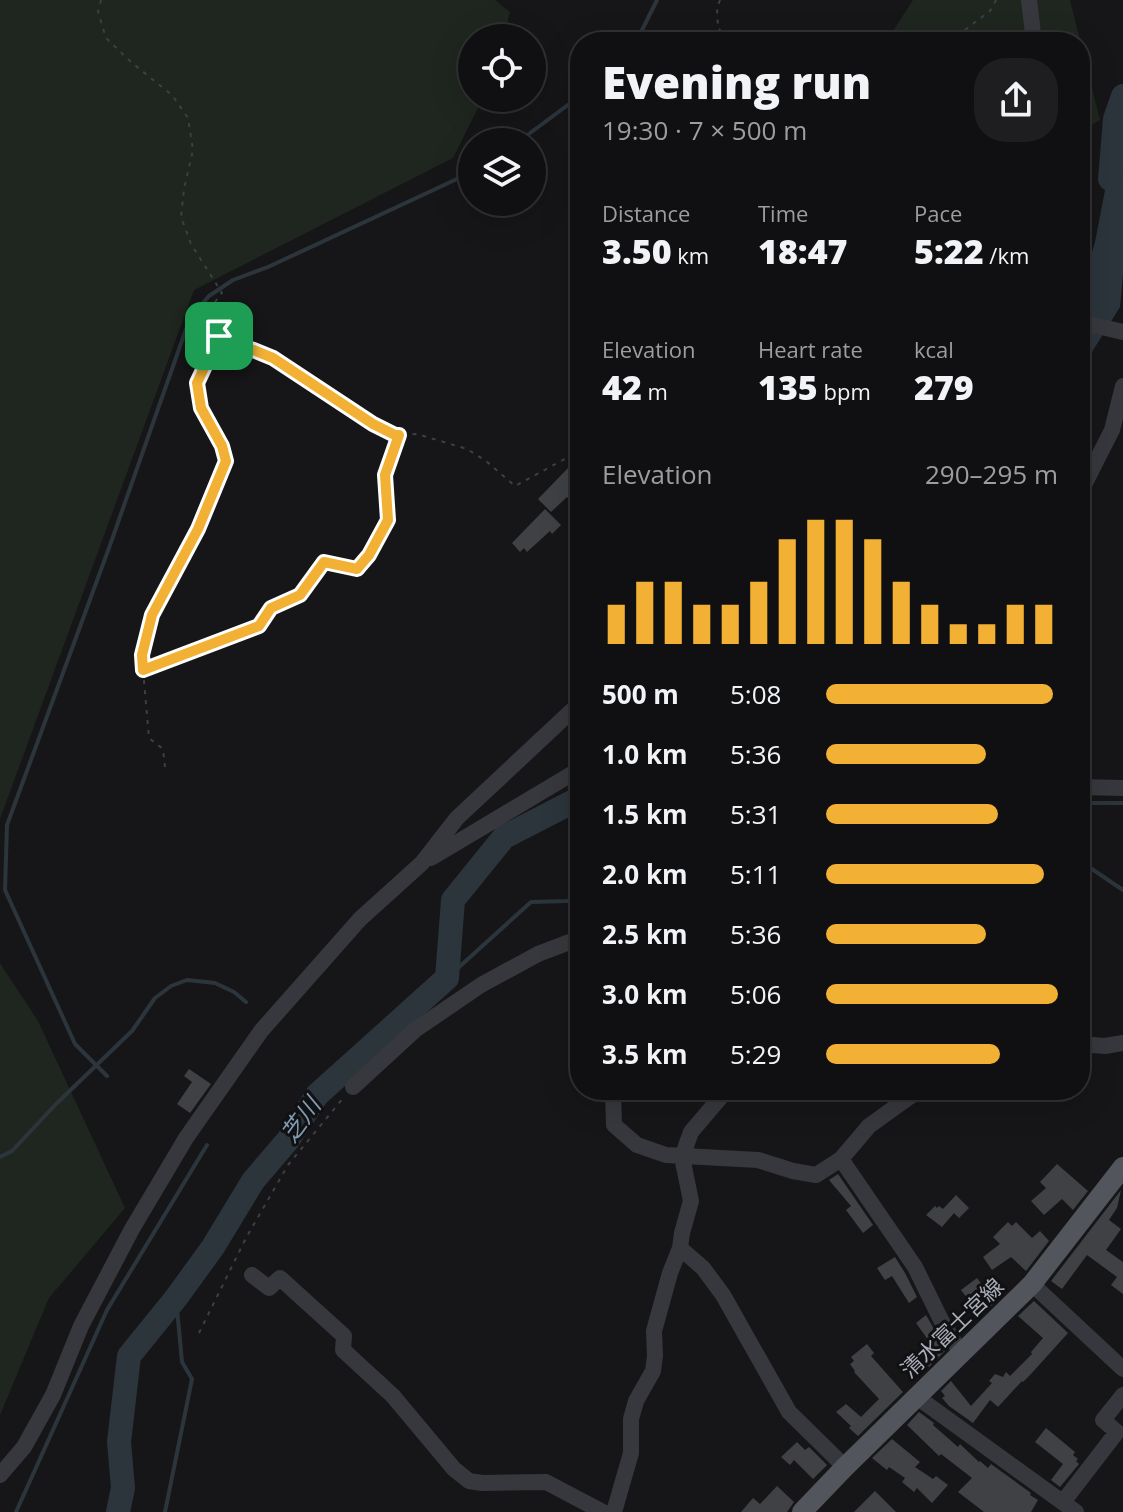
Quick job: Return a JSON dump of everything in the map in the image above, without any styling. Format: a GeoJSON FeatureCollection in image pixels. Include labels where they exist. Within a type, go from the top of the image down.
{"type":"FeatureCollection","features":[{"type":"Feature","properties":{"kind":"main road","name":"清水富士宮線"},"geometry":{"type":"LineString","coordinates":[[802,1512],[1032,1284],[1123,1167]]}},
{"type":"Feature","properties":{"kind":"street"},"geometry":{"type":"LineString","coordinates":[[1029,0],[1033,32]]}},
{"type":"Feature","properties":{"kind":"street"},"geometry":{"type":"LineString","coordinates":[[1090,324],[1123,332]]}},
{"type":"Feature","properties":{"kind":"street"},"geometry":{"type":"LineString","coordinates":[[1090,473],[1112,430],[1123,386]]}},
{"type":"Feature","properties":{"kind":"street"},"geometry":{"type":"LineString","coordinates":[[0,1475],[24,1447],[53,1395],[81,1326],[132,1229],[186,1138],[261,1031],[360,919],[422,863],[457,818],[570,712]]}},
{"type":"Feature","properties":{"kind":"street"},"geometry":{"type":"LineString","coordinates":[[422,863],[570,775]]}},
{"type":"Feature","properties":{"kind":"street"},"geometry":{"type":"LineString","coordinates":[[1090,787],[1123,788]]}},
{"type":"Feature","properties":{"kind":"street"},"geometry":{"type":"LineString","coordinates":[[353,1087],[415,1030],[481,985],[538,954],[570,942]]}},
{"type":"Feature","properties":{"kind":"street"},"geometry":{"type":"LineString","coordinates":[[1090,1045],[1123,1043]]}},
{"type":"Feature","properties":{"kind":"street"},"geometry":{"type":"LineString","coordinates":[[613,1100],[614,1125],[637,1145],[682,1157],[758,1160],[816,1175],[841,1159],[869,1126],[905,1100]]}},
{"type":"Feature","properties":{"kind":"street"},"geometry":{"type":"LineString","coordinates":[[614,1512],[631,1453],[631,1419],[636,1401],[653,1371],[654,1331],[691,1201],[682,1157],[691,1132],[718,1100]]}},
{"type":"Feature","properties":{"kind":"street"},"geometry":{"type":"LineString","coordinates":[[841,1159],[915,1267],[961,1353]]}},
{"type":"Feature","properties":{"kind":"street"},"geometry":{"type":"LineString","coordinates":[[680,1248],[703,1268],[723,1295],[789,1412],[845,1467]]}},
{"type":"Feature","properties":{"kind":"street"},"geometry":{"type":"LineString","coordinates":[[252,1275],[269,1288],[280,1278],[344,1336],[343,1350],[393,1396],[454,1469],[469,1481],[546,1482],[603,1512]]}},
{"type":"Feature","properties":{"kind":"street"},"geometry":{"type":"LineString","coordinates":[[1032,1284],[1123,1369]]}},
{"type":"Feature","properties":{"kind":"street"},"geometry":{"type":"LineString","coordinates":[[917,1397],[1069,1507],[1117,1432],[1103,1420],[1123,1395]]}},
{"type":"Feature","properties":{"kind":"path"},"geometry":{"type":"LineString","coordinates":[[101,0],[98,12],[106,38],[172,95],[188,118],[193,150],[181,217],[191,244],[222,293],[215,302],[216,335],[273,358],[373,424],[395,435],[417,434],[467,449],[515,486],[570,456]]}},
{"type":"Feature","properties":{"kind":"path"},"geometry":{"type":"LineString","coordinates":[[720,0],[717,8],[718,28],[722,32]]}},
{"type":"Feature","properties":{"kind":"path"},"geometry":{"type":"LineString","coordinates":[[962,32],[990,11],[996,0]]}},
{"type":"Feature","properties":{"kind":"path"},"geometry":{"type":"LineString","coordinates":[[165,767],[163,749],[149,738],[142,655],[152,615],[198,529],[226,461],[222,446],[201,408],[197,383],[219,336]]}},
{"type":"Feature","properties":{"kind":"path"},"geometry":{"type":"LineString","coordinates":[[143,670],[259,626],[271,608],[300,595],[324,562],[357,569],[369,555],[388,520],[385,475],[399,435]]}},
{"type":"Feature","properties":{"kind":"path"},"geometry":{"type":"LineString","coordinates":[[199,1333],[246,1238],[288,1165],[353,1087]]}},
{"type":"Feature","properties":{"kind":"shaded area"},"geometry":{"type":"Polygon","coordinates":[[[0,0],[495,0],[510,12],[507,24],[458,24],[458,112],[476,112],[468,128],[458,128],[458,148],[453,158],[194,290],[0,819],[0,0]]]}},
{"type":"Feature","properties":{"kind":"shaded area"},"geometry":{"type":"Polygon","coordinates":[[[913,0],[1070,0],[1078,32],[1016,30],[892,32],[913,0]]]}},
{"type":"Feature","properties":{"kind":"shaded area"},"geometry":{"type":"Polygon","coordinates":[[[1090,80],[1100,120],[1090,126],[1090,80]]]}},
{"type":"Feature","properties":{"kind":"shaded area"},"geometry":{"type":"Polygon","coordinates":[[[1123,97],[1123,274],[1120,307],[1090,355],[1090,260],[1123,97]]]}},
{"type":"Feature","properties":{"kind":"shaded area"},"geometry":{"type":"Polygon","coordinates":[[[0,963],[38,1021],[125,1208],[49,1298],[0,1415],[0,963]]]}},
{"type":"Feature","properties":{"kind":"building"},"geometry":{"type":"Polygon","coordinates":[[[568,468],[570,500],[567,497],[551,512],[538,499],[568,468]]]}},
{"type":"Feature","properties":{"kind":"building"},"geometry":{"type":"Polygon","coordinates":[[[545,509],[561,525],[527,552],[524,548],[520,552],[512,543],[545,509]]]}},
{"type":"Feature","properties":{"kind":"building"},"geometry":{"type":"Polygon","coordinates":[[[189,1069],[211,1084],[190,1113],[177,1104],[192,1082],[184,1076],[189,1069]]]}},
{"type":"Feature","properties":{"kind":"building"},"geometry":{"type":"Polygon","coordinates":[[[1057,1164],[1088,1191],[1073,1210],[1062,1199],[1044,1215],[1031,1201],[1046,1188],[1040,1182],[1057,1164]]]}},
{"type":"Feature","properties":{"kind":"building"},"geometry":{"type":"Polygon","coordinates":[[[838,1174],[873,1225],[863,1233],[846,1210],[851,1206],[829,1180],[838,1174]]]}},
{"type":"Feature","properties":{"kind":"building"},"geometry":{"type":"Polygon","coordinates":[[[1121,1190],[1117,1208],[1109,1220],[1121,1229],[1106,1250],[1123,1262],[1123,1294],[1111,1285],[1117,1277],[1087,1255],[1062,1289],[1051,1281],[1121,1190]]]}},
{"type":"Feature","properties":{"kind":"building"},"geometry":{"type":"Polygon","coordinates":[[[956,1195],[969,1208],[959,1218],[954,1213],[942,1227],[926,1215],[935,1206],[943,1209],[956,1195]]]}},
{"type":"Feature","properties":{"kind":"building"},"geometry":{"type":"Polygon","coordinates":[[[1008,1222],[1012,1226],[1016,1222],[1032,1238],[1040,1231],[1049,1241],[1026,1271],[1011,1257],[992,1270],[983,1257],[1000,1244],[993,1237],[1008,1222]]]}},
{"type":"Feature","properties":{"kind":"building"},"geometry":{"type":"Polygon","coordinates":[[[895,1257],[917,1297],[909,1303],[892,1276],[885,1280],[877,1268],[895,1257]]]}},
{"type":"Feature","properties":{"kind":"building"},"geometry":{"type":"Polygon","coordinates":[[[977,1278],[995,1302],[981,1316],[961,1290],[977,1278]]]}},
{"type":"Feature","properties":{"kind":"building"},"geometry":{"type":"Polygon","coordinates":[[[1034,1301],[1068,1333],[998,1407],[990,1400],[973,1423],[949,1406],[942,1398],[945,1396],[941,1391],[951,1381],[971,1406],[992,1383],[989,1381],[995,1374],[1003,1377],[1006,1372],[1010,1376],[1043,1338],[1018,1316],[1034,1301]]]}},
{"type":"Feature","properties":{"kind":"building"},"geometry":{"type":"Polygon","coordinates":[[[926,1315],[946,1350],[929,1367],[924,1363],[936,1351],[916,1323],[926,1315]]]}},
{"type":"Feature","properties":{"kind":"building"},"geometry":{"type":"Polygon","coordinates":[[[867,1344],[874,1353],[871,1356],[903,1392],[858,1436],[836,1412],[846,1404],[861,1417],[879,1399],[850,1364],[854,1361],[851,1357],[867,1344]]]}},
{"type":"Feature","properties":{"kind":"building"},"geometry":{"type":"Polygon","coordinates":[[[919,1412],[958,1447],[960,1444],[979,1462],[988,1468],[991,1464],[1031,1493],[1038,1500],[1031,1512],[984,1512],[958,1492],[972,1478],[941,1454],[939,1456],[907,1425],[919,1412]]]}},
{"type":"Feature","properties":{"kind":"building"},"geometry":{"type":"Polygon","coordinates":[[[1046,1428],[1075,1452],[1073,1455],[1078,1459],[1079,1464],[1060,1487],[1051,1480],[1063,1464],[1035,1442],[1046,1428]]]}},
{"type":"Feature","properties":{"kind":"building"},"geometry":{"type":"Polygon","coordinates":[[[892,1439],[920,1462],[915,1467],[948,1485],[932,1503],[917,1488],[914,1492],[902,1482],[905,1478],[889,1467],[887,1470],[872,1458],[892,1439]]]}},
{"type":"Feature","properties":{"kind":"building"},"geometry":{"type":"Polygon","coordinates":[[[797,1442],[805,1450],[809,1447],[827,1465],[813,1479],[794,1460],[790,1465],[781,1457],[797,1442]]]}},
{"type":"Feature","properties":{"kind":"building"},"geometry":{"type":"Polygon","coordinates":[[[777,1486],[794,1502],[787,1512],[741,1512],[753,1498],[760,1504],[777,1486]]]}},
{"type":"Feature","properties":{"kind":"building"},"geometry":{"type":"Polygon","coordinates":[[[875,1491],[896,1512],[854,1512],[875,1491]]]}},
{"type":"Feature","properties":{"kind":"waterway"},"geometry":{"type":"LineString","coordinates":[[641,32],[657,0]]}},
{"type":"Feature","properties":{"kind":"waterway","name":"芝川"},"geometry":{"type":"LineString","coordinates":[[1110,179],[1115,119],[1123,96]]}},
{"type":"Feature","properties":{"kind":"waterway"},"geometry":{"type":"LineString","coordinates":[[537,128],[570,103]]}},
{"type":"Feature","properties":{"kind":"waterway"},"geometry":{"type":"LineString","coordinates":[[107,1076],[75,1044],[5,890],[7,825],[190,318],[209,296],[233,280],[268,267],[458,179]]}},
{"type":"Feature","properties":{"kind":"waterway","name":"芝川"},"geometry":{"type":"LineString","coordinates":[[118,1512],[123,1488],[119,1442],[129,1356],[213,1247],[253,1181],[288,1140],[317,1095],[447,978],[453,900],[504,837],[570,803]]}},
{"type":"Feature","properties":{"kind":"waterway"},"geometry":{"type":"LineString","coordinates":[[1090,803],[1123,803]]}},
{"type":"Feature","properties":{"kind":"waterway"},"geometry":{"type":"LineString","coordinates":[[1090,868],[1123,890]]}},
{"type":"Feature","properties":{"kind":"waterway"},"geometry":{"type":"LineString","coordinates":[[447,978],[531,902],[570,900]]}},
{"type":"Feature","properties":{"kind":"waterway"},"geometry":{"type":"LineString","coordinates":[[0,1157],[12,1151],[132,1031],[155,998],[171,986],[187,980],[215,983],[246,1002]]}},
{"type":"Feature","properties":{"kind":"waterway"},"geometry":{"type":"LineString","coordinates":[[16,1512],[107,1310],[207,1145]]}},
{"type":"Feature","properties":{"kind":"waterway"},"geometry":{"type":"LineString","coordinates":[[165,1512],[192,1379],[182,1362],[176,1298]]}},
{"type":"Feature","properties":{"kind":"route"},"geometry":{"type":"LineString","coordinates":[[219,336],[273,358],[373,424],[399,435],[385,475],[388,520],[369,555],[357,569],[324,562],[300,595],[271,608],[259,626],[143,670],[142,655],[152,615],[198,529],[226,461],[222,446],[201,408],[197,383],[219,336]]}}]}
